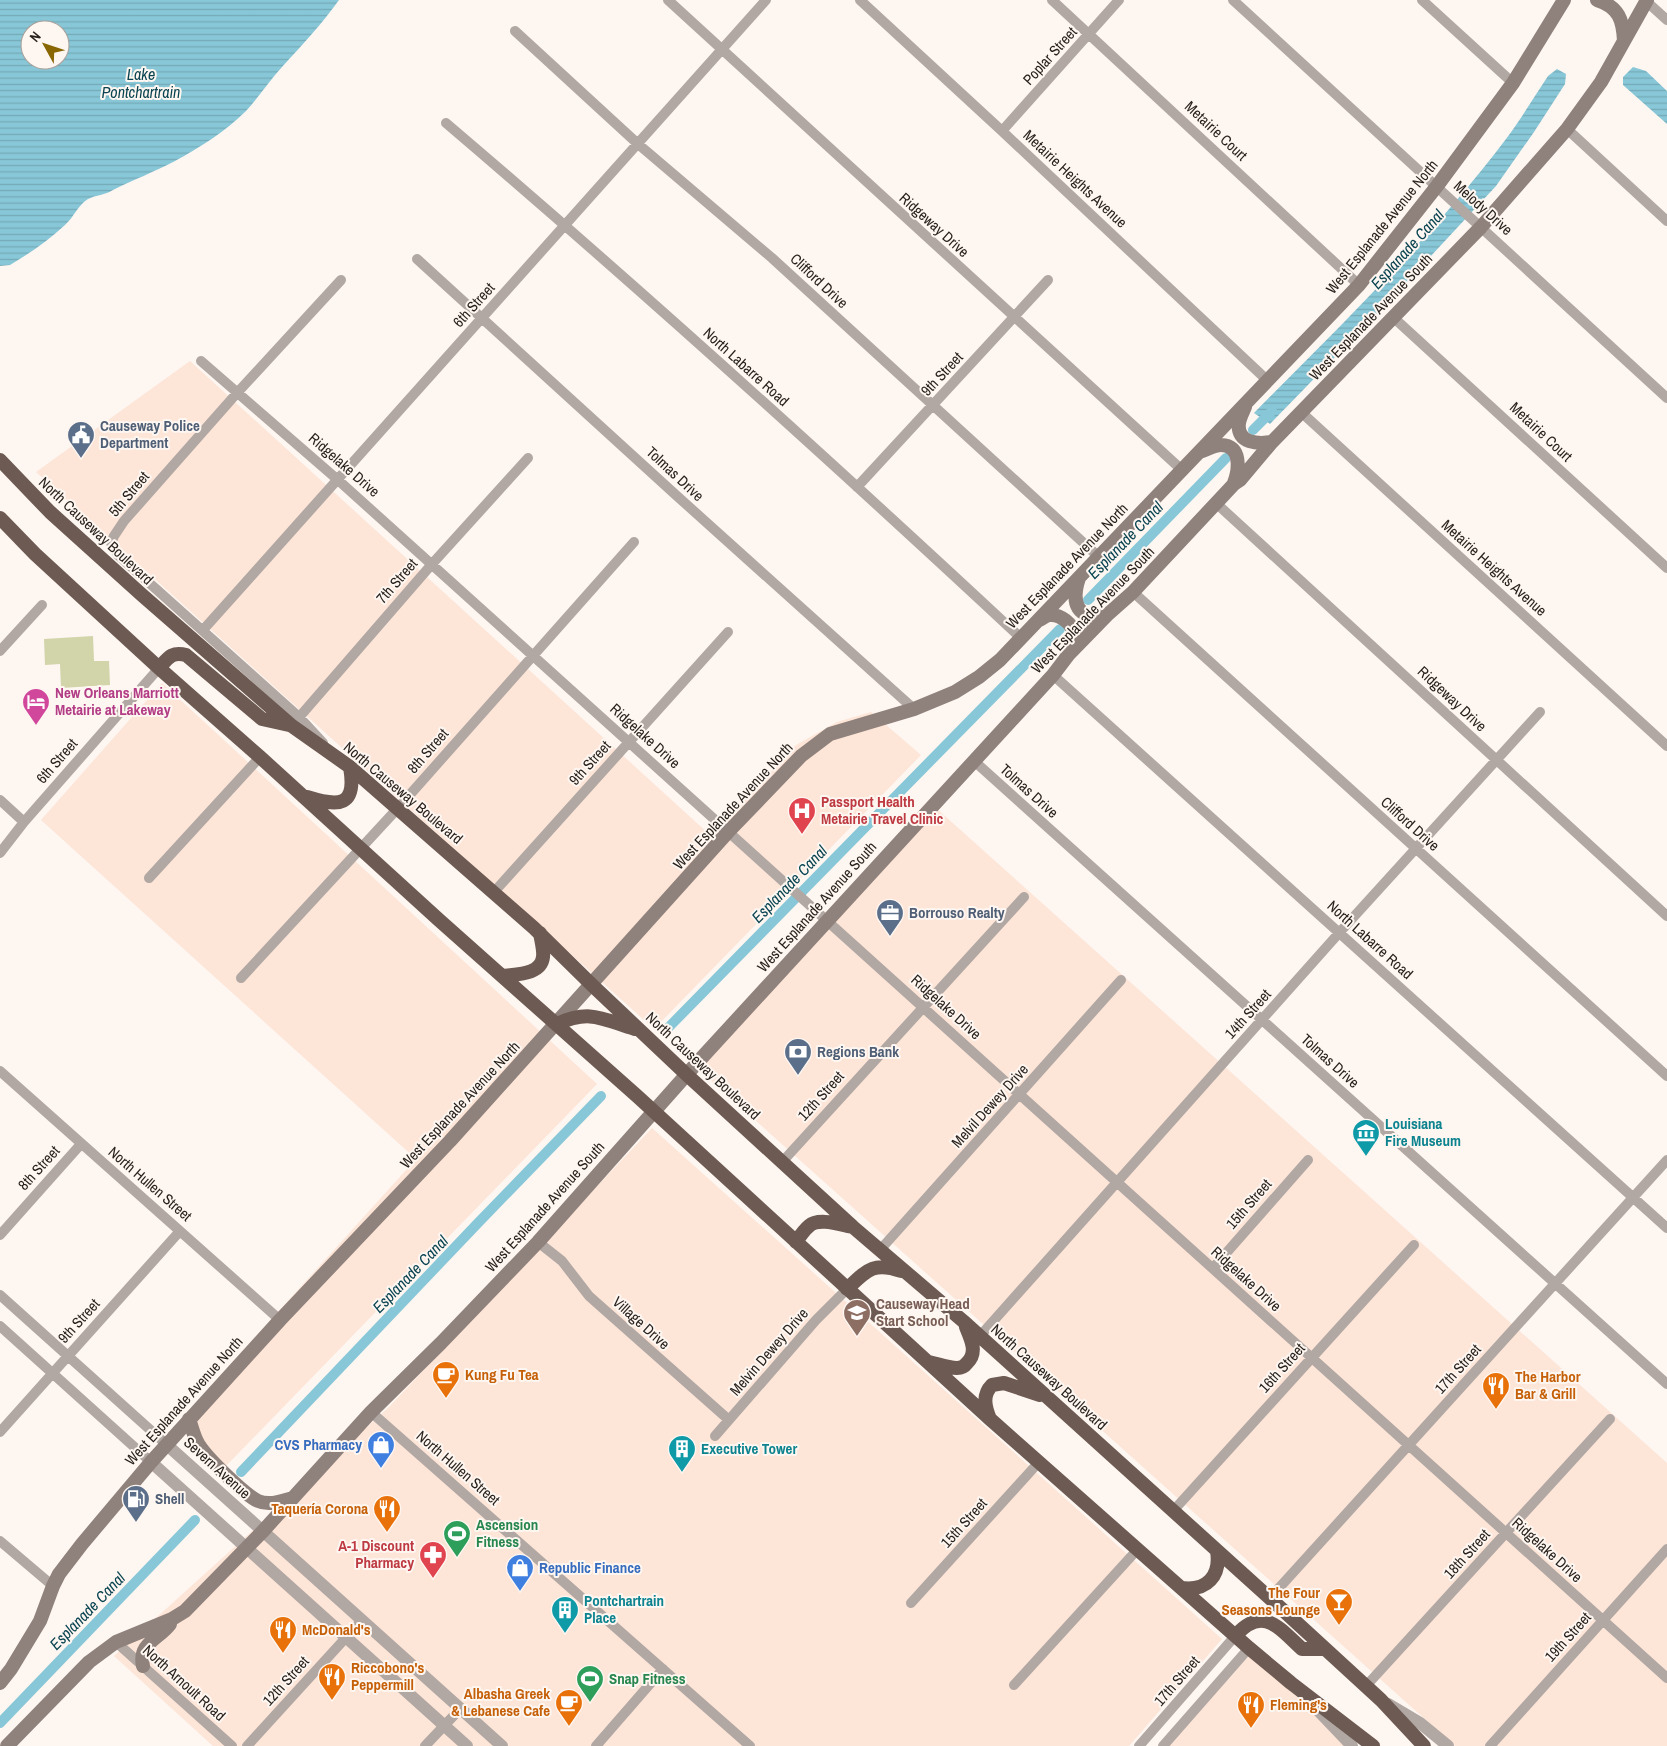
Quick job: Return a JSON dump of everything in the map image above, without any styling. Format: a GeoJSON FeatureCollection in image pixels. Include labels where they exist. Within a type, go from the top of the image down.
{"type":"FeatureCollection","features":[{"type":"Feature","properties":{"kind":"highway","name":"North Causeway Boulevard"},"geometry":{"type":"LineString","coordinates":[[0,460],[44,506],[142,595],[336,757],[350,766],[540,933],[686,1074],[853,1226],[980,1336],[1270,1598],[1381,1700],[1424,1746]]}},
{"type":"Feature","properties":{"kind":"highway"},"geometry":{"type":"LineString","coordinates":[[0,518],[35,554],[159,668],[557,1024],[990,1419],[1249,1648],[1372,1746]]}},
{"type":"Feature","properties":{"kind":"highway"},"geometry":{"type":"LineString","coordinates":[[159,668],[171,655],[179,653],[186,655],[262,719],[296,722]]}},
{"type":"Feature","properties":{"kind":"highway"},"geometry":{"type":"LineString","coordinates":[[304,796],[328,804],[339,803],[347,798],[351,791],[352,782],[350,766]]}},
{"type":"Feature","properties":{"kind":"highway"},"geometry":{"type":"LineString","coordinates":[[503,976],[528,972],[538,967],[544,958],[540,933]]}},
{"type":"Feature","properties":{"kind":"highway"},"geometry":{"type":"LineString","coordinates":[[557,1024],[580,1016],[594,1016],[639,1030]]}},
{"type":"Feature","properties":{"kind":"highway"},"geometry":{"type":"LineString","coordinates":[[796,1242],[810,1225],[814,1223],[823,1222],[853,1226]]}},
{"type":"Feature","properties":{"kind":"highway"},"geometry":{"type":"LineString","coordinates":[[847,1290],[866,1271],[879,1267],[890,1266],[906,1273]]}},
{"type":"Feature","properties":{"kind":"highway"},"geometry":{"type":"LineString","coordinates":[[926,1361],[959,1368],[972,1359],[974,1352],[972,1340],[963,1321]]}},
{"type":"Feature","properties":{"kind":"highway"},"geometry":{"type":"LineString","coordinates":[[990,1419],[985,1398],[987,1390],[992,1385],[1004,1383],[1046,1397]]}},
{"type":"Feature","properties":{"kind":"highway"},"geometry":{"type":"LineString","coordinates":[[1182,1588],[1190,1590],[1207,1584],[1217,1569],[1219,1560],[1217,1551]]}},
{"type":"Feature","properties":{"kind":"highway"},"geometry":{"type":"LineString","coordinates":[[1236,1635],[1245,1625],[1254,1621],[1267,1620],[1302,1649],[1325,1649]]}},
{"type":"Feature","properties":{"kind":"main road","name":"West Esplanade Avenue North"},"geometry":{"type":"LineString","coordinates":[[0,1683],[11,1669],[40,1621],[52,1586],[59,1574],[166,1444],[280,1320],[450,1141],[728,832],[801,756],[830,734],[914,708],[956,692],[1000,660],[1359,285],[1437,186],[1513,83],[1564,0]]}},
{"type":"Feature","properties":{"kind":"main road"},"geometry":{"type":"LineString","coordinates":[[1556,14],[1576,0]]}},
{"type":"Feature","properties":{"kind":"main road"},"geometry":{"type":"LineString","coordinates":[[1597,0],[1611,7],[1619,15],[1623,25],[1624,41]]}},
{"type":"Feature","properties":{"kind":"main road","name":"West Esplanade Avenue South"},"geometry":{"type":"LineString","coordinates":[[7,1746],[82,1668],[116,1642],[174,1618],[185,1610],[263,1531],[371,1412],[441,1343],[538,1242],[686,1074],[1053,675],[1069,654],[1108,614],[1133,592],[1234,484],[1240,480],[1272,442],[1394,318],[1478,224],[1567,129],[1601,82],[1647,1]]}},
{"type":"Feature","properties":{"kind":"main road"},"geometry":{"type":"LineString","coordinates":[[1246,404],[1239,424],[1244,438],[1249,442],[1258,444],[1272,442]]}},
{"type":"Feature","properties":{"kind":"main road"},"geometry":{"type":"LineString","coordinates":[[1199,452],[1222,445],[1230,448],[1236,454],[1238,463],[1234,484]]}},
{"type":"Feature","properties":{"kind":"main road"},"geometry":{"type":"LineString","coordinates":[[1079,577],[1075,601],[1080,610],[1087,615],[1108,614]]}},
{"type":"Feature","properties":{"kind":"main road"},"geometry":{"type":"LineString","coordinates":[[1036,622],[1049,615],[1058,616],[1070,625],[1074,632],[1069,654]]}},
{"type":"Feature","properties":{"kind":"main road"},"geometry":{"type":"LineString","coordinates":[[189,1419],[198,1445],[235,1484],[259,1501],[271,1504],[293,1498]]}},
{"type":"Feature","properties":{"kind":"main road"},"geometry":{"type":"LineString","coordinates":[[143,1666],[141,1659],[148,1644],[174,1618]]}},
{"type":"Feature","properties":{"kind":"street","name":"Ridgeway Drive"},"geometry":{"type":"LineString","coordinates":[[668,0],[1182,470]]}},
{"type":"Feature","properties":{"kind":"street","name":"6th Street"},"geometry":{"type":"LineString","coordinates":[[203,630],[766,0]]}},
{"type":"Feature","properties":{"kind":"street","name":"Metairie Heights Avenue"},"geometry":{"type":"LineString","coordinates":[[860,0],[1268,381]]}},
{"type":"Feature","properties":{"kind":"street","name":"Metairie Court"},"geometry":{"type":"LineString","coordinates":[[1052,0],[1090,33],[1359,285]]}},
{"type":"Feature","properties":{"kind":"street","name":"Poplar Street"},"geometry":{"type":"LineString","coordinates":[[1002,131],[1119,0]]}},
{"type":"Feature","properties":{"kind":"street","name":"Melody Drive"},"geometry":{"type":"LineString","coordinates":[[1233,0],[1667,398]]}},
{"type":"Feature","properties":{"kind":"street"},"geometry":{"type":"LineString","coordinates":[[1422,0],[1513,83]]}},
{"type":"Feature","properties":{"kind":"street"},"geometry":{"type":"LineString","coordinates":[[1647,1],[1667,20]]}},
{"type":"Feature","properties":{"kind":"street","name":"Clifford Drive"},"geometry":{"type":"LineString","coordinates":[[516,31],[638,144],[772,258],[1098,557]]}},
{"type":"Feature","properties":{"kind":"street","name":"North Labarre Road"},"geometry":{"type":"LineString","coordinates":[[446,123],[565,225],[857,487],[1021,638]]}},
{"type":"Feature","properties":{"kind":"street"},"geometry":{"type":"LineString","coordinates":[[1567,129],[1667,221]]}},
{"type":"Feature","properties":{"kind":"street","name":"Tolmas Drive"},"geometry":{"type":"LineString","coordinates":[[417,259],[676,496],[914,708]]}},
{"type":"Feature","properties":{"kind":"street","name":"5th Street"},"geometry":{"type":"LineString","coordinates":[[296,722],[203,630],[118,555],[111,543],[124,521],[340,280]]}},
{"type":"Feature","properties":{"kind":"street","name":"9th Street"},"geometry":{"type":"LineString","coordinates":[[857,487],[1048,280]]}},
{"type":"Feature","properties":{"kind":"street","name":"Metairie Court"},"geometry":{"type":"LineString","coordinates":[[1394,318],[1667,568]]}},
{"type":"Feature","properties":{"kind":"street","name":"Ridgelake Drive"},"geometry":{"type":"LineString","coordinates":[[201,361],[432,564],[1667,1678]]}},
{"type":"Feature","properties":{"kind":"street","name":"Metairie Heights Avenue"},"geometry":{"type":"LineString","coordinates":[[1301,412],[1667,746]]}},
{"type":"Feature","properties":{"kind":"street","name":"7th Street"},"geometry":{"type":"LineString","coordinates":[[296,722],[432,564],[528,458]]}},
{"type":"Feature","properties":{"kind":"street","name":"Ridgeway Drive"},"geometry":{"type":"LineString","coordinates":[[1217,504],[1667,916]]}},
{"type":"Feature","properties":{"kind":"street","name":"8th Street"},"geometry":{"type":"LineString","coordinates":[[241,978],[398,808],[634,542]]}},
{"type":"Feature","properties":{"kind":"street","name":"Clifford Drive"},"geometry":{"type":"LineString","coordinates":[[1133,592],[1667,1076]]}},
{"type":"Feature","properties":{"kind":"street"},"geometry":{"type":"LineString","coordinates":[[0,651],[42,605]]}},
{"type":"Feature","properties":{"kind":"street","name":"9th Street"},"geometry":{"type":"LineString","coordinates":[[494,892],[728,632]]}},
{"type":"Feature","properties":{"kind":"street","name":"6th Street"},"geometry":{"type":"LineString","coordinates":[[0,853],[24,822],[159,668]]}},
{"type":"Feature","properties":{"kind":"street","name":"North Labarre Road"},"geometry":{"type":"LineString","coordinates":[[1053,675],[1667,1228]]}},
{"type":"Feature","properties":{"kind":"street","name":"14th Street"},"geometry":{"type":"LineString","coordinates":[[980,1336],[1415,849],[1540,712]]}},
{"type":"Feature","properties":{"kind":"street"},"geometry":{"type":"LineString","coordinates":[[149,878],[260,757]]}},
{"type":"Feature","properties":{"kind":"street","name":"Tolmas Drive"},"geometry":{"type":"LineString","coordinates":[[973,760],[1667,1384]]}},
{"type":"Feature","properties":{"kind":"street"},"geometry":{"type":"LineString","coordinates":[[0,800],[24,822]]}},
{"type":"Feature","properties":{"kind":"street","name":"12th Street"},"geometry":{"type":"LineString","coordinates":[[783,1161],[1024,897]]}},
{"type":"Feature","properties":{"kind":"street","name":"Melvil Dewey Drive"},"geometry":{"type":"LineString","coordinates":[[880,1250],[1121,980]]}},
{"type":"Feature","properties":{"kind":"street","name":"North Hullen Street"},"geometry":{"type":"LineString","coordinates":[[0,1071],[280,1320]]}},
{"type":"Feature","properties":{"kind":"street","name":"8th Street"},"geometry":{"type":"LineString","coordinates":[[0,1235],[81,1144]]}},
{"type":"Feature","properties":{"kind":"street","name":"15th Street"},"geometry":{"type":"LineString","coordinates":[[1213,1268],[1308,1160]]}},
{"type":"Feature","properties":{"kind":"street","name":"17th Street"},"geometry":{"type":"LineString","coordinates":[[1270,1598],[1667,1160]]}},
{"type":"Feature","properties":{"kind":"street","name":"9th Street"},"geometry":{"type":"LineString","coordinates":[[0,1432],[180,1231]]}},
{"type":"Feature","properties":{"kind":"street","name":"Village Drive"},"geometry":{"type":"LineString","coordinates":[[538,1242],[562,1261],[588,1296],[729,1420]]}},
{"type":"Feature","properties":{"kind":"street","name":"16th Street"},"geometry":{"type":"LineString","coordinates":[[1173,1511],[1414,1245]]}},
{"type":"Feature","properties":{"kind":"street","name":"Melvin Dewey Drive"},"geometry":{"type":"LineString","coordinates":[[715,1436],[816,1320],[847,1290]]}},
{"type":"Feature","properties":{"kind":"street","name":"Severn Avenue"},"geometry":{"type":"LineString","coordinates":[[0,1295],[502,1746]]}},
{"type":"Feature","properties":{"kind":"street"},"geometry":{"type":"LineString","coordinates":[[0,1326],[467,1746]]}},
{"type":"Feature","properties":{"kind":"street","name":"North Hullen Street"},"geometry":{"type":"LineString","coordinates":[[371,1412],[750,1746]]}},
{"type":"Feature","properties":{"kind":"street","name":"18th Street"},"geometry":{"type":"LineString","coordinates":[[1366,1686],[1610,1419]]}},
{"type":"Feature","properties":{"kind":"street","name":"15th Street"},"geometry":{"type":"LineString","coordinates":[[911,1603],[1039,1462]]}},
{"type":"Feature","properties":{"kind":"street"},"geometry":{"type":"LineString","coordinates":[[0,1541],[52,1586]]}},
{"type":"Feature","properties":{"kind":"street","name":"19th Street"},"geometry":{"type":"LineString","coordinates":[[1490,1746],[1667,1548]]}},
{"type":"Feature","properties":{"kind":"street"},"geometry":{"type":"LineString","coordinates":[[1014,1685],[1137,1550]]}},
{"type":"Feature","properties":{"kind":"street","name":"12th Street"},"geometry":{"type":"LineString","coordinates":[[247,1746],[362,1620]]}},
{"type":"Feature","properties":{"kind":"street","name":"17th Street"},"geometry":{"type":"LineString","coordinates":[[1139,1746],[1236,1635]]}},
{"type":"Feature","properties":{"kind":"street","name":"North Arnoult Road"},"geometry":{"type":"LineString","coordinates":[[116,1642],[232,1746]]}},
{"type":"Feature","properties":{"kind":"street"},"geometry":{"type":"LineString","coordinates":[[1164,1746],[1249,1648]]}},
{"type":"Feature","properties":{"kind":"street"},"geometry":{"type":"LineString","coordinates":[[596,1746],[663,1669]]}},
{"type":"Feature","properties":{"kind":"street"},"geometry":{"type":"LineString","coordinates":[[1291,1683],[1352,1746]]}},
{"type":"Feature","properties":{"kind":"street","name":"North Causeway Boulevard"},"geometry":{"type":"LineString","coordinates":[[1381,1700],[1420,1723],[1448,1746]]}},
{"type":"Feature","properties":{"kind":"street"},"geometry":{"type":"LineString","coordinates":[[425,1746],[460,1709]]}},
{"type":"Feature","properties":{"kind":"shaded area"},"geometry":{"type":"Polygon","coordinates":[[[190,361],[710,835],[796,745],[837,722],[871,712],[921,755],[654,1029],[36,472],[190,361]]]}},
{"type":"Feature","properties":{"kind":"shaded area"},"geometry":{"type":"Polygon","coordinates":[[[162,683],[597,1084],[225,1467],[177,1424],[416,1159],[41,820],[162,683]]]}},
{"type":"Feature","properties":{"kind":"shaded area"},"geometry":{"type":"Polygon","coordinates":[[[936,808],[1667,1463],[1667,1746],[1455,1746],[699,1070],[936,808]]]}},
{"type":"Feature","properties":{"kind":"shaded area"},"geometry":{"type":"Polygon","coordinates":[[[652,1128],[1222,1639],[1129,1746],[213,1746],[114,1656],[389,1407],[652,1128]]]}},
{"type":"Feature","properties":{"kind":"shaded area"},"geometry":{"type":"Polygon","coordinates":[[[1249,1648],[1353,1746],[1159,1746],[1249,1648]]]}},
{"type":"Feature","properties":{"kind":"green space"},"geometry":{"type":"Polygon","coordinates":[[[93,636],[94,661],[109,661],[110,685],[61,688],[60,664],[45,665],[44,639],[93,636]]]}},
{"type":"Feature","properties":{"kind":"water","name":"Lake Pontchartrain"},"geometry":{"type":"Polygon","coordinates":[[[0,0],[339,0],[319,26],[277,72],[251,106],[230,125],[203,145],[175,161],[110,192],[88,199],[81,204],[65,225],[45,242],[10,265],[0,266],[0,0]]]}},
{"type":"Feature","properties":{"kind":"water"},"geometry":{"type":"Polygon","coordinates":[[[1633,67],[1646,71],[1667,91],[1667,124],[1623,85],[1623,77],[1633,67]]]}},
{"type":"Feature","properties":{"kind":"water"},"geometry":{"type":"Polygon","coordinates":[[[1557,69],[1566,74],[1565,84],[1496,186],[1377,314],[1270,424],[1254,413],[1352,314],[1447,211],[1506,139],[1548,76],[1557,69]]]}},
{"type":"Feature","properties":{"kind":"waterway","name":"Esplanade Canal"},"geometry":{"type":"LineString","coordinates":[[1253,430],[1272,411]]}},
{"type":"Feature","properties":{"kind":"waterway","name":"Esplanade Canal"},"geometry":{"type":"LineString","coordinates":[[1088,600],[1226,458]]}},
{"type":"Feature","properties":{"kind":"waterway","name":"Esplanade Canal"},"geometry":{"type":"LineString","coordinates":[[666,1030],[1060,629]]}},
{"type":"Feature","properties":{"kind":"waterway","name":"Esplanade Canal"},"geometry":{"type":"LineString","coordinates":[[241,1472],[601,1096]]}},
{"type":"Feature","properties":{"kind":"waterway","name":"Esplanade Canal"},"geometry":{"type":"LineString","coordinates":[[0,1723],[195,1520]]}},
{"type":"Feature","properties":{"kind":"place","name":"Causeway Police Department"},"geometry":{"type":"Point","coordinates":[81,459]}},
{"type":"Feature","properties":{"kind":"place","name":"New Orleans Marriott Metairie at Lakeway"},"geometry":{"type":"Point","coordinates":[36,726]}},
{"type":"Feature","properties":{"kind":"place","name":"Passport Health Metairie Travel Clinic"},"geometry":{"type":"Point","coordinates":[802,835]}},
{"type":"Feature","properties":{"kind":"place","name":"Borrouso Realty"},"geometry":{"type":"Point","coordinates":[890,937]}},
{"type":"Feature","properties":{"kind":"place","name":"Regions Bank"},"geometry":{"type":"Point","coordinates":[798,1076]}},
{"type":"Feature","properties":{"kind":"place","name":"Louisiana Fire Museum"},"geometry":{"type":"Point","coordinates":[1366,1157]}},
{"type":"Feature","properties":{"kind":"place","name":"Causeway Head Start School"},"geometry":{"type":"Point","coordinates":[857,1337]}},
{"type":"Feature","properties":{"kind":"place","name":"Kung Fu Tea"},"geometry":{"type":"Point","coordinates":[446,1399]}},
{"type":"Feature","properties":{"kind":"place","name":"The Harbor Bar & Grill"},"geometry":{"type":"Point","coordinates":[1496,1410]}},
{"type":"Feature","properties":{"kind":"place","name":"CVS Pharmacy"},"geometry":{"type":"Point","coordinates":[381,1469]}},
{"type":"Feature","properties":{"kind":"place","name":"Executive Tower"},"geometry":{"type":"Point","coordinates":[682,1473]}},
{"type":"Feature","properties":{"kind":"place","name":"Shell"},"geometry":{"type":"Point","coordinates":[136,1523]}},
{"type":"Feature","properties":{"kind":"place","name":"Taquería Corona"},"geometry":{"type":"Point","coordinates":[387,1533]}},
{"type":"Feature","properties":{"kind":"place","name":"Ascension Fitness"},"geometry":{"type":"Point","coordinates":[457,1558]}},
{"type":"Feature","properties":{"kind":"place","name":"A-1 Discount Pharmacy"},"geometry":{"type":"Point","coordinates":[433,1579]}},
{"type":"Feature","properties":{"kind":"place","name":"Republic Finance"},"geometry":{"type":"Point","coordinates":[520,1592]}},
{"type":"Feature","properties":{"kind":"place","name":"The Four Seasons Lounge"},"geometry":{"type":"Point","coordinates":[1339,1626]}},
{"type":"Feature","properties":{"kind":"place","name":"Pontchartrain Place"},"geometry":{"type":"Point","coordinates":[565,1634]}},
{"type":"Feature","properties":{"kind":"place","name":"McDonald's"},"geometry":{"type":"Point","coordinates":[283,1654]}},
{"type":"Feature","properties":{"kind":"place","name":"Riccobono's Peppermill"},"geometry":{"type":"Point","coordinates":[332,1701]}},
{"type":"Feature","properties":{"kind":"place","name":"Snap Fitness"},"geometry":{"type":"Point","coordinates":[590,1703]}},
{"type":"Feature","properties":{"kind":"place","name":"Albasha Greek & Lebanese Cafe"},"geometry":{"type":"Point","coordinates":[569,1727]}},
{"type":"Feature","properties":{"kind":"place","name":"Fleming's"},"geometry":{"type":"Point","coordinates":[1251,1729]}}]}
